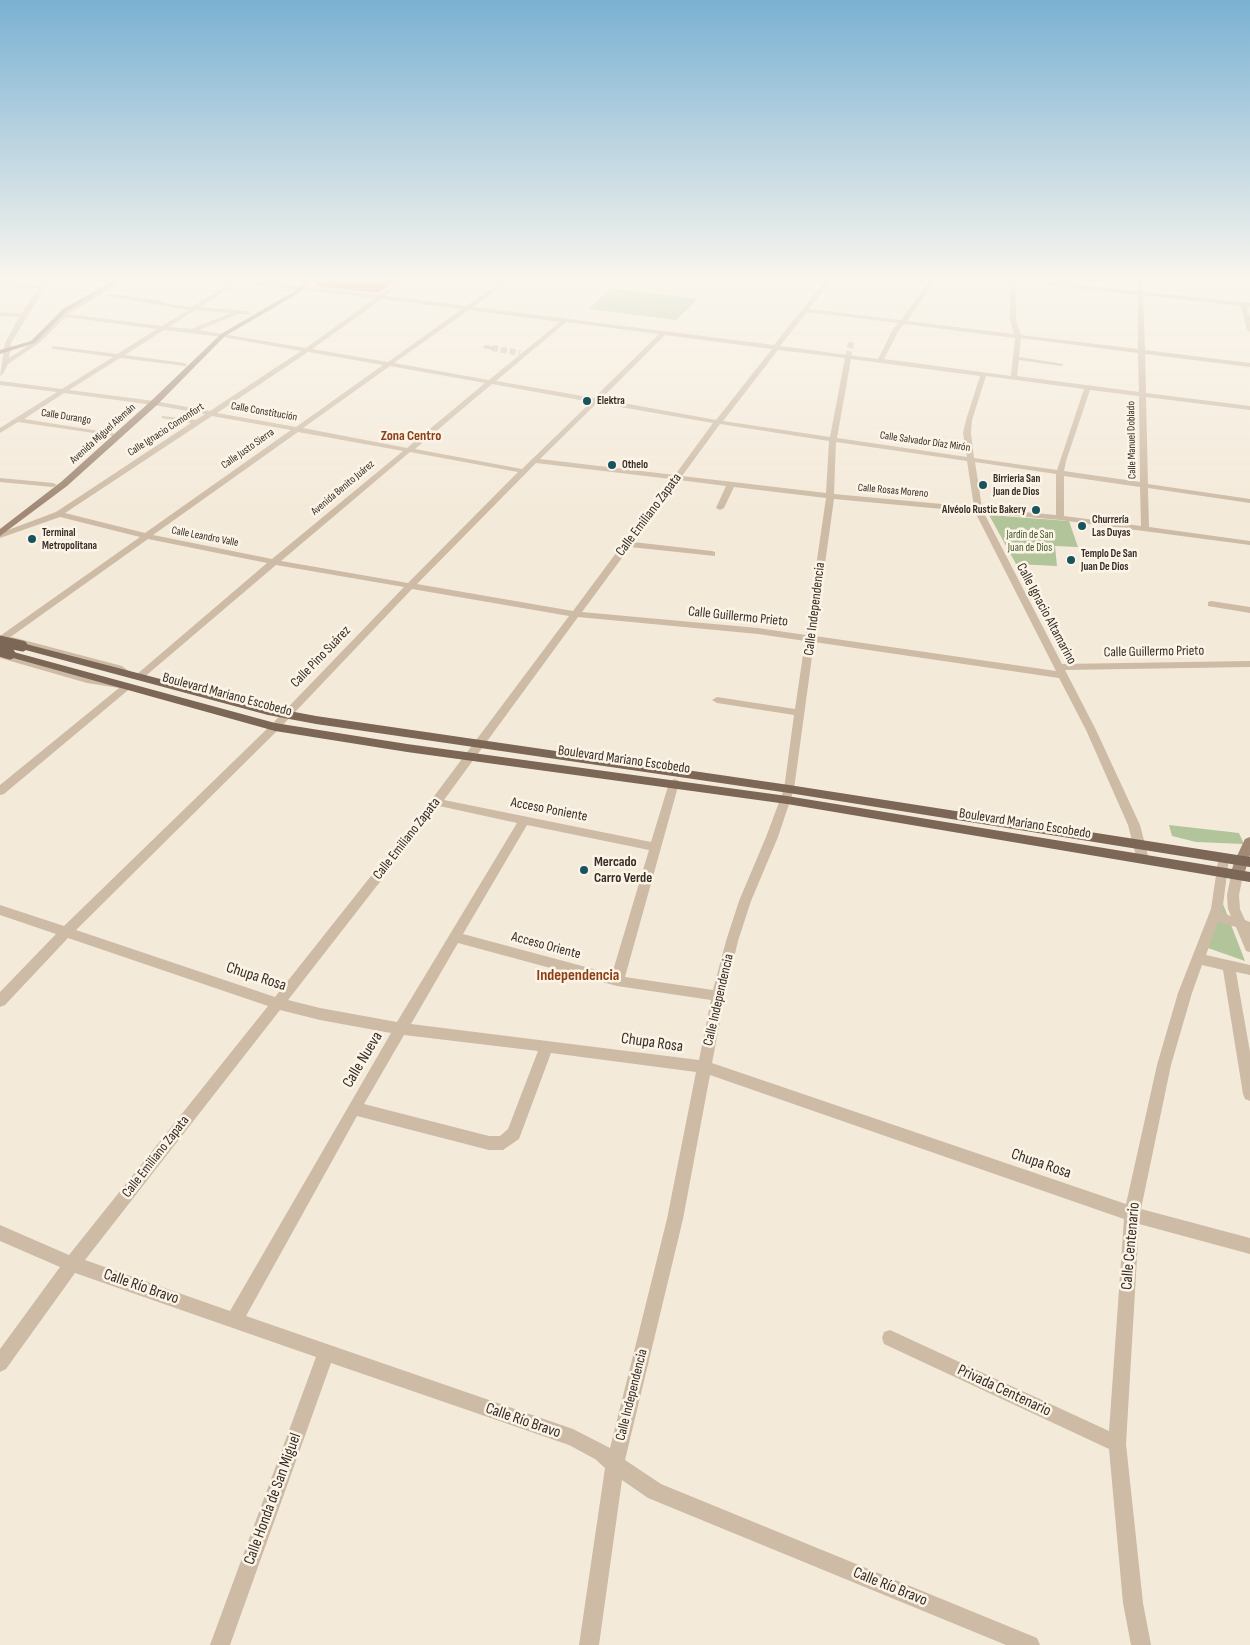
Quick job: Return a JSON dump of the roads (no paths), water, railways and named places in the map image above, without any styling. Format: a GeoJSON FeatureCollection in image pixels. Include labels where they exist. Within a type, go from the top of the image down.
{"type":"FeatureCollection","features":[{"type":"Feature","properties":{"kind":"main road","name":"Avenida Miguel Alemán"},"geometry":{"type":"LineString","coordinates":[[0,527],[151,403],[194,355]]}},
{"type":"Feature","properties":{"kind":"main road","name":"Avenida Miguel Alemán"},"geometry":{"type":"LineString","coordinates":[[0,535],[64,484],[202,355]]}},
{"type":"Feature","properties":{"kind":"main road","name":"Boulevard Mariano Escobedo"},"geometry":{"type":"LineString","coordinates":[[1,639],[20,643],[275,727],[469,756],[674,783],[788,794],[1144,860],[1233,870]]}},
{"type":"Feature","properties":{"kind":"main road","name":"Boulevard Mariano Escobedo"},"geometry":{"type":"LineString","coordinates":[[3,653],[128,680],[139,677],[286,715],[788,794],[1141,845],[1233,870]]}},
{"type":"Feature","properties":{"kind":"main road"},"geometry":{"type":"LineString","coordinates":[[1233,870],[1245,861],[1250,842]]}},
{"type":"Feature","properties":{"kind":"street"},"geometry":{"type":"LineString","coordinates":[[3,355],[5,363]]}},
{"type":"Feature","properties":{"kind":"street"},"geometry":{"type":"LineString","coordinates":[[0,374],[5,363],[18,355]]}},
{"type":"Feature","properties":{"kind":"street"},"geometry":{"type":"LineString","coordinates":[[108,355],[184,365]]}},
{"type":"Feature","properties":{"kind":"street","name":"Calle Ignacio Comonfort"},"geometry":{"type":"LineString","coordinates":[[59,514],[299,355]]}},
{"type":"Feature","properties":{"kind":"street","name":"Calle Salvador Díaz Mirón"},"geometry":{"type":"LineString","coordinates":[[338,355],[718,422],[1250,501]]}},
{"type":"Feature","properties":{"kind":"street","name":"Calle Justo Sierra"},"geometry":{"type":"LineString","coordinates":[[1,639],[400,355]]}},
{"type":"Feature","properties":{"kind":"street","name":"Avenida Benito Juárez"},"geometry":{"type":"LineString","coordinates":[[139,677],[274,562],[491,383],[521,355]]}},
{"type":"Feature","properties":{"kind":"street","name":"Calle Pino Suárez"},"geometry":{"type":"LineString","coordinates":[[0,1001],[66,932],[275,727],[523,471],[643,355]]}},
{"type":"Feature","properties":{"kind":"street","name":"Calle Emiliano Zapata"},"geometry":{"type":"LineString","coordinates":[[0,1363],[72,1264],[436,802],[626,544],[772,355]]}},
{"type":"Feature","properties":{"kind":"street"},"geometry":{"type":"LineString","coordinates":[[830,355],[1250,408]]}},
{"type":"Feature","properties":{"kind":"street"},"geometry":{"type":"LineString","coordinates":[[880,361],[883,355]]}},
{"type":"Feature","properties":{"kind":"street"},"geometry":{"type":"LineString","coordinates":[[1014,378],[1016,355]]}},
{"type":"Feature","properties":{"kind":"street","name":"Calle Manuel Doblado"},"geometry":{"type":"LineString","coordinates":[[1142,355],[1146,528]]}},
{"type":"Feature","properties":{"kind":"street"},"geometry":{"type":"LineString","coordinates":[[1165,355],[1250,365]]}},
{"type":"Feature","properties":{"kind":"street"},"geometry":{"type":"LineString","coordinates":[[0,431],[117,356]]}},
{"type":"Feature","properties":{"kind":"street","name":"Calle Independencia"},"geometry":{"type":"LineString","coordinates":[[589,1645],[615,1464],[676,1219],[718,996],[732,941],[788,794],[812,639],[830,496],[833,440],[848,357]]}},
{"type":"Feature","properties":{"kind":"street"},"geometry":{"type":"LineString","coordinates":[[1016,358],[1061,364]]}},
{"type":"Feature","properties":{"kind":"street","name":"Calle Ignacio Altamarino"},"geometry":{"type":"LineString","coordinates":[[984,374],[968,420],[970,460],[978,510],[1091,730],[1134,825],[1144,860]]}},
{"type":"Feature","properties":{"kind":"street","name":"Calle Constitución"},"geometry":{"type":"LineString","coordinates":[[0,383],[151,403],[523,471]]}},
{"type":"Feature","properties":{"kind":"street"},"geometry":{"type":"LineString","coordinates":[[1060,518],[1060,472],[1062,461],[1088,387]]}},
{"type":"Feature","properties":{"kind":"street"},"geometry":{"type":"LineString","coordinates":[[164,417],[197,422]]}},
{"type":"Feature","properties":{"kind":"street","name":"Calle Durango"},"geometry":{"type":"LineString","coordinates":[[17,420],[112,435]]}},
{"type":"Feature","properties":{"kind":"street","name":"Calle Rosas Moreno"},"geometry":{"type":"LineString","coordinates":[[535,461],[830,496],[1060,518],[1250,543]]}},
{"type":"Feature","properties":{"kind":"street"},"geometry":{"type":"LineString","coordinates":[[0,480],[53,485]]}},
{"type":"Feature","properties":{"kind":"street"},"geometry":{"type":"LineString","coordinates":[[720,508],[731,484]]}},
{"type":"Feature","properties":{"kind":"street"},"geometry":{"type":"LineString","coordinates":[[0,535],[59,514]]}},
{"type":"Feature","properties":{"kind":"street","name":"Calle Leandro Valle"},"geometry":{"type":"LineString","coordinates":[[59,514],[145,536],[274,562],[411,585]]}},
{"type":"Feature","properties":{"kind":"street"},"geometry":{"type":"LineString","coordinates":[[626,544],[712,554]]}},
{"type":"Feature","properties":{"kind":"street","name":"Calle Guillermo Prieto"},"geometry":{"type":"LineString","coordinates":[[411,585],[574,614],[729,628],[1060,671],[1250,664]]}},
{"type":"Feature","properties":{"kind":"street"},"geometry":{"type":"LineString","coordinates":[[1211,604],[1250,610]]}},
{"type":"Feature","properties":{"kind":"street"},"geometry":{"type":"LineString","coordinates":[[3,653],[8,644],[20,643]]}},
{"type":"Feature","properties":{"kind":"street"},"geometry":{"type":"LineString","coordinates":[[0,791],[128,680]]}},
{"type":"Feature","properties":{"kind":"street"},"geometry":{"type":"LineString","coordinates":[[718,700],[800,713]]}},
{"type":"Feature","properties":{"kind":"street"},"geometry":{"type":"LineString","coordinates":[[617,980],[674,783]]}},
{"type":"Feature","properties":{"kind":"street","name":"Acceso Poniente"},"geometry":{"type":"LineString","coordinates":[[436,802],[656,847]]}},
{"type":"Feature","properties":{"kind":"street","name":"Calle Nueva"},"geometry":{"type":"LineString","coordinates":[[235,1319],[354,1108],[524,820]]}},
{"type":"Feature","properties":{"kind":"street"},"geometry":{"type":"LineString","coordinates":[[1233,870],[1234,909],[1244,925],[1250,947]]}},
{"type":"Feature","properties":{"kind":"street","name":"Calle Centenario"},"geometry":{"type":"LineString","coordinates":[[1141,1645],[1133,1603],[1117,1444],[1132,1214],[1164,1065],[1185,993],[1214,916],[1219,897],[1233,870]]}},
{"type":"Feature","properties":{"kind":"street","name":"Chupa Rosa"},"geometry":{"type":"LineString","coordinates":[[0,910],[277,1003],[401,1030],[547,1046],[704,1067],[1132,1214],[1250,1246]]}},
{"type":"Feature","properties":{"kind":"street"},"geometry":{"type":"LineString","coordinates":[[1214,916],[1244,925]]}},
{"type":"Feature","properties":{"kind":"street","name":"Acceso Oriente"},"geometry":{"type":"LineString","coordinates":[[456,937],[617,980],[718,996]]}},
{"type":"Feature","properties":{"kind":"street"},"geometry":{"type":"LineString","coordinates":[[1198,959],[1250,970]]}},
{"type":"Feature","properties":{"kind":"street"},"geometry":{"type":"LineString","coordinates":[[1229,966],[1250,1094]]}},
{"type":"Feature","properties":{"kind":"street"},"geometry":{"type":"LineString","coordinates":[[354,1108],[489,1143],[503,1143],[514,1134],[547,1046]]}},
{"type":"Feature","properties":{"kind":"street","name":"Calle Río Bravo"},"geometry":{"type":"LineString","coordinates":[[0,1233],[72,1264],[235,1319],[326,1354],[573,1438],[655,1491],[1030,1645]]}},
{"type":"Feature","properties":{"kind":"street","name":"Privada Centenario"},"geometry":{"type":"LineString","coordinates":[[890,1338],[1117,1444]]}},
{"type":"Feature","properties":{"kind":"street","name":"Calle Honda de San Miguel"},"geometry":{"type":"LineString","coordinates":[[220,1645],[326,1354]]}},
{"type":"Feature","properties":{"kind":"place","name":"Elektra"},"geometry":{"type":"Point","coordinates":[587,401]}},
{"type":"Feature","properties":{"kind":"place","name":"Othelo"},"geometry":{"type":"Point","coordinates":[612,465]}},
{"type":"Feature","properties":{"kind":"place","name":"Birrieria San Juan de Dios"},"geometry":{"type":"Point","coordinates":[983,485]}},
{"type":"Feature","properties":{"kind":"place","name":"Alvéolo Rustic Bakery"},"geometry":{"type":"Point","coordinates":[1036,510]}},
{"type":"Feature","properties":{"kind":"place","name":"Churrería Las Duyas"},"geometry":{"type":"Point","coordinates":[1082,526]}},
{"type":"Feature","properties":{"kind":"place","name":"Terminal Metropolitana"},"geometry":{"type":"Point","coordinates":[32,539]}},
{"type":"Feature","properties":{"kind":"place","name":"Templo De San Juan De Dios"},"geometry":{"type":"Point","coordinates":[1071,560]}},
{"type":"Feature","properties":{"kind":"place","name":"Mercado Carro Verde"},"geometry":{"type":"Point","coordinates":[584,870]}},
{"type":"Feature","properties":{"kind":"district","name":"Zona Centro"},"geometry":{"type":"Point","coordinates":[411,436]}},
{"type":"Feature","properties":{"kind":"district","name":"Independencia"},"geometry":{"type":"Point","coordinates":[578,976]}},
{"type":"Feature","properties":{"kind":"park label","name":"Jardín de San Juan de Dios"},"geometry":{"type":"Point","coordinates":[1030,541]}}]}
